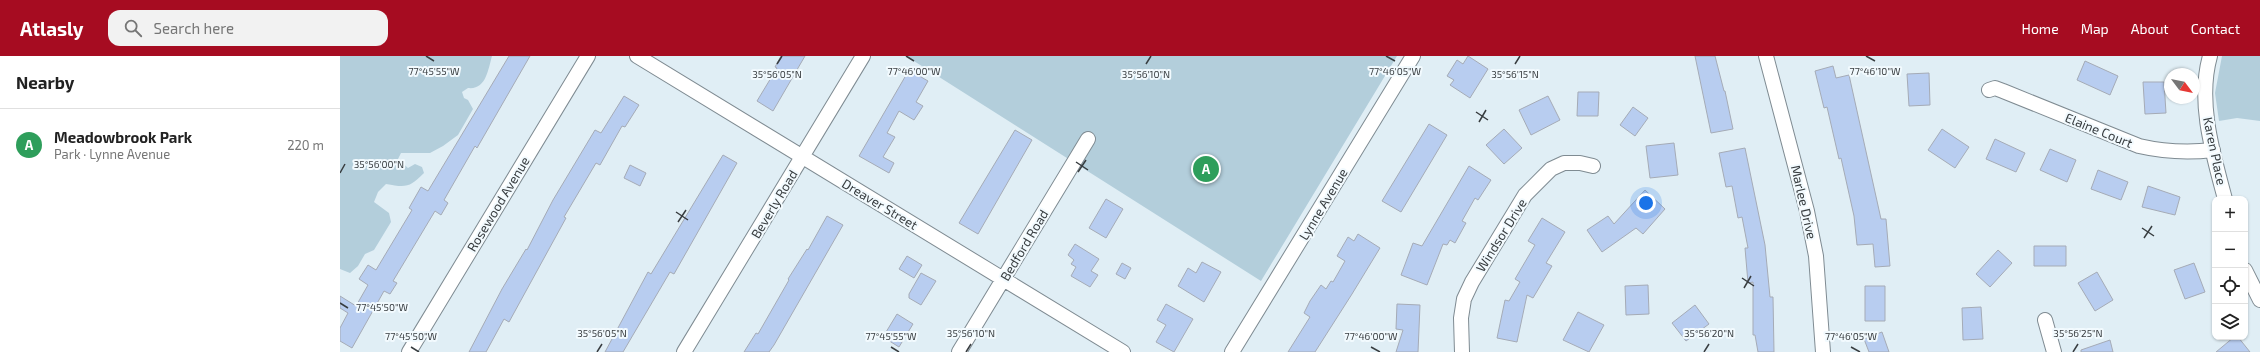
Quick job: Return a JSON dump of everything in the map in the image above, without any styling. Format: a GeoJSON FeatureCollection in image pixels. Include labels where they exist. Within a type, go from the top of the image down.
{"type":"FeatureCollection","features":[{"type":"Feature","properties":{"kind":"street","name":"Rosewood Avenue"},"geometry":{"type":"LineString","coordinates":[[409,352],[588,56]]}},
{"type":"Feature","properties":{"kind":"street","name":"Dreaver Street"},"geometry":{"type":"LineString","coordinates":[[636,56],[1123,352]]}},
{"type":"Feature","properties":{"kind":"street","name":"Beverly Road"},"geometry":{"type":"LineString","coordinates":[[684,352],[863,56]]}},
{"type":"Feature","properties":{"kind":"street","name":"Lynne Avenue"},"geometry":{"type":"LineString","coordinates":[[1232,352],[1413,56]]}},
{"type":"Feature","properties":{"kind":"street","name":"Marlee Drive"},"geometry":{"type":"LineString","coordinates":[[1766,56],[1807,211],[1816,256],[1823,352]]}},
{"type":"Feature","properties":{"kind":"street","name":"Karen Place"},"geometry":{"type":"LineString","coordinates":[[2210,56],[2206,70],[2204,97],[2213,150],[2224,196]]}},
{"type":"Feature","properties":{"kind":"street","name":"Elaine Court"},"geometry":{"type":"LineString","coordinates":[[1989,90],[1995,88],[2139,146],[2161,152],[2189,153],[2213,150]]}},
{"type":"Feature","properties":{"kind":"street","name":"Bedford Road"},"geometry":{"type":"LineString","coordinates":[[959,352],[1088,139]]}},
{"type":"Feature","properties":{"kind":"street","name":"Windsor Drive"},"geometry":{"type":"LineString","coordinates":[[1462,352],[1461,318],[1464,299],[1472,282],[1525,195],[1551,169],[1564,163],[1580,162],[1593,166]]}},
{"type":"Feature","properties":{"kind":"street"},"geometry":{"type":"LineString","coordinates":[[2248,276],[2260,300]]}},
{"type":"Feature","properties":{"kind":"street"},"geometry":{"type":"LineString","coordinates":[[2045,320],[2054,352]]}},
{"type":"Feature","properties":{"kind":"shaded area"},"geometry":{"type":"Polygon","coordinates":[[[340,56],[492,56],[485,78],[479,86],[468,88],[462,92],[464,98],[468,100],[473,109],[458,135],[430,153],[401,153],[398,159],[408,168],[415,164],[422,167],[424,173],[411,184],[399,186],[386,184],[378,192],[374,202],[389,213],[391,222],[374,250],[365,254],[358,266],[350,273],[340,269],[340,56]]]}},
{"type":"Feature","properties":{"kind":"shaded area"},"geometry":{"type":"Polygon","coordinates":[[[906,56],[1397,56],[1261,281],[906,56]]]}},
{"type":"Feature","properties":{"kind":"shaded area"},"geometry":{"type":"Polygon","coordinates":[[[2222,56],[2260,56],[2260,121],[2237,118],[2219,121],[2215,93],[2222,56]]]}},
{"type":"Feature","properties":{"kind":"building"},"geometry":{"type":"Polygon","coordinates":[[[509,56],[530,56],[477,148],[475,146],[444,200],[448,203],[441,215],[435,211],[393,281],[397,283],[390,294],[384,291],[352,348],[340,341],[340,328],[348,313],[340,308],[340,296],[356,306],[368,285],[359,279],[368,265],[376,270],[412,210],[409,208],[421,187],[428,191],[509,56]]]}},
{"type":"Feature","properties":{"kind":"building"},"geometry":{"type":"Polygon","coordinates":[[[781,56],[805,56],[773,111],[757,101],[777,68],[775,67],[781,56]]]}},
{"type":"Feature","properties":{"kind":"building"},"geometry":{"type":"Polygon","coordinates":[[[1468,56],[1488,69],[1470,98],[1450,85],[1454,80],[1447,76],[1457,60],[1463,64],[1468,56]]]}},
{"type":"Feature","properties":{"kind":"building"},"geometry":{"type":"Polygon","coordinates":[[[1695,56],[1715,56],[1725,91],[1733,129],[1711,133],[1695,56]]]}},
{"type":"Feature","properties":{"kind":"building"},"geometry":{"type":"Polygon","coordinates":[[[2085,61],[2118,76],[2110,95],[2077,80],[2085,61]]]}},
{"type":"Feature","properties":{"kind":"building"},"geometry":{"type":"Polygon","coordinates":[[[1833,66],[1836,78],[1849,75],[1881,219],[1886,219],[1890,266],[1875,267],[1873,244],[1857,245],[1854,216],[1841,158],[1839,159],[1827,107],[1824,108],[1815,71],[1833,66]]]}},
{"type":"Feature","properties":{"kind":"building"},"geometry":{"type":"Polygon","coordinates":[[[909,70],[928,81],[916,102],[923,106],[914,120],[899,111],[887,133],[895,137],[883,157],[894,163],[889,173],[859,156],[909,70]]]}},
{"type":"Feature","properties":{"kind":"building"},"geometry":{"type":"Polygon","coordinates":[[[1929,73],[1930,105],[1909,106],[1907,74],[1929,73]]]}},
{"type":"Feature","properties":{"kind":"building"},"geometry":{"type":"Polygon","coordinates":[[[2143,82],[2164,82],[2164,104],[2165,104],[2166,113],[2145,114],[2143,82]]]}},
{"type":"Feature","properties":{"kind":"building"},"geometry":{"type":"Polygon","coordinates":[[[1578,92],[1599,92],[1598,116],[1577,116],[1578,92]]]}},
{"type":"Feature","properties":{"kind":"building"},"geometry":{"type":"Polygon","coordinates":[[[624,96],[639,105],[625,127],[622,126],[600,165],[596,163],[564,217],[566,218],[509,322],[504,319],[486,352],[469,352],[502,289],[526,249],[527,250],[553,200],[595,130],[601,133],[624,96]]]}},
{"type":"Feature","properties":{"kind":"building"},"geometry":{"type":"Polygon","coordinates":[[[1548,96],[1560,120],[1531,135],[1519,110],[1548,96]]]}},
{"type":"Feature","properties":{"kind":"building"},"geometry":{"type":"Polygon","coordinates":[[[1633,107],[1648,118],[1635,136],[1620,125],[1633,107]]]}},
{"type":"Feature","properties":{"kind":"building"},"geometry":{"type":"Polygon","coordinates":[[[1429,124],[1447,135],[1401,212],[1382,201],[1429,124]]]}},
{"type":"Feature","properties":{"kind":"building"},"geometry":{"type":"Polygon","coordinates":[[[1504,129],[1522,148],[1504,164],[1486,145],[1504,129]]]}},
{"type":"Feature","properties":{"kind":"building"},"geometry":{"type":"Polygon","coordinates":[[[1942,129],[1969,147],[1955,168],[1928,150],[1942,129]]]}},
{"type":"Feature","properties":{"kind":"building"},"geometry":{"type":"Polygon","coordinates":[[[1015,130],[1032,140],[978,234],[959,223],[1015,130]]]}},
{"type":"Feature","properties":{"kind":"building"},"geometry":{"type":"Polygon","coordinates":[[[1995,139],[2025,153],[2016,172],[1986,159],[1995,139]]]}},
{"type":"Feature","properties":{"kind":"building"},"geometry":{"type":"Polygon","coordinates":[[[1674,143],[1678,175],[1650,178],[1646,146],[1674,143]]]}},
{"type":"Feature","properties":{"kind":"building"},"geometry":{"type":"Polygon","coordinates":[[[1745,148],[1765,245],[1770,297],[1773,297],[1774,352],[1758,352],[1755,335],[1753,335],[1753,282],[1748,283],[1745,248],[1748,248],[1742,217],[1738,218],[1732,186],[1726,187],[1719,153],[1745,148]]]}},
{"type":"Feature","properties":{"kind":"building"},"geometry":{"type":"Polygon","coordinates":[[[2050,149],[2076,160],[2067,182],[2040,170],[2050,149]]]}},
{"type":"Feature","properties":{"kind":"building"},"geometry":{"type":"Polygon","coordinates":[[[723,155],[737,163],[674,274],[670,272],[623,352],[605,352],[648,272],[651,274],[723,155]]]}},
{"type":"Feature","properties":{"kind":"building"},"geometry":{"type":"Polygon","coordinates":[[[630,165],[646,173],[640,186],[624,178],[630,165]]]}},
{"type":"Feature","properties":{"kind":"building"},"geometry":{"type":"Polygon","coordinates":[[[1469,166],[1491,180],[1478,200],[1475,198],[1462,221],[1466,223],[1455,243],[1450,240],[1447,245],[1443,244],[1427,285],[1401,275],[1413,243],[1422,246],[1469,166]]]}},
{"type":"Feature","properties":{"kind":"building"},"geometry":{"type":"Polygon","coordinates":[[[2098,170],[2128,182],[2121,200],[2091,189],[2098,170]]]}},
{"type":"Feature","properties":{"kind":"building"},"geometry":{"type":"Polygon","coordinates":[[[2148,186],[2180,197],[2175,215],[2142,207],[2148,186]]]}},
{"type":"Feature","properties":{"kind":"building"},"geometry":{"type":"Polygon","coordinates":[[[1645,190],[1665,209],[1643,234],[1636,228],[1602,252],[1587,230],[1608,216],[1614,224],[1645,190]]]}},
{"type":"Feature","properties":{"kind":"building"},"geometry":{"type":"Polygon","coordinates":[[[1106,199],[1123,209],[1106,238],[1089,228],[1106,199]]]}},
{"type":"Feature","properties":{"kind":"building"},"geometry":{"type":"Polygon","coordinates":[[[827,216],[843,225],[774,345],[769,352],[744,352],[756,333],[758,334],[789,280],[788,279],[807,249],[808,250],[827,216]]]}},
{"type":"Feature","properties":{"kind":"building"},"geometry":{"type":"Polygon","coordinates":[[[1542,218],[1565,232],[1546,263],[1552,266],[1533,298],[1527,295],[1517,342],[1497,338],[1505,300],[1509,301],[1520,282],[1515,279],[1535,245],[1528,241],[1542,218]]]}},
{"type":"Feature","properties":{"kind":"building"},"geometry":{"type":"Polygon","coordinates":[[[1358,234],[1380,248],[1315,352],[1288,352],[1310,317],[1304,313],[1310,301],[1321,285],[1326,289],[1331,281],[1333,282],[1345,261],[1337,256],[1348,237],[1354,241],[1358,234]]]}},
{"type":"Feature","properties":{"kind":"building"},"geometry":{"type":"Polygon","coordinates":[[[1075,244],[1099,259],[1091,271],[1098,275],[1090,287],[1071,276],[1076,267],[1071,264],[1074,260],[1068,255],[1075,244]]]}},
{"type":"Feature","properties":{"kind":"building"},"geometry":{"type":"Polygon","coordinates":[[[2034,246],[2066,246],[2066,266],[2034,266],[2034,246]]]}},
{"type":"Feature","properties":{"kind":"building"},"geometry":{"type":"Polygon","coordinates":[[[1998,250],[2012,263],[1990,287],[1976,274],[1998,250]]]}},
{"type":"Feature","properties":{"kind":"building"},"geometry":{"type":"Polygon","coordinates":[[[907,256],[922,265],[914,278],[899,269],[907,256]]]}},
{"type":"Feature","properties":{"kind":"building"},"geometry":{"type":"Polygon","coordinates":[[[1202,262],[1221,272],[1204,302],[1178,286],[1188,268],[1196,273],[1202,262]]]}},
{"type":"Feature","properties":{"kind":"building"},"geometry":{"type":"Polygon","coordinates":[[[1122,263],[1131,268],[1125,279],[1116,274],[1122,263]]]}},
{"type":"Feature","properties":{"kind":"building"},"geometry":{"type":"Polygon","coordinates":[[[2194,263],[2205,292],[2185,299],[2174,270],[2194,263]]]}},
{"type":"Feature","properties":{"kind":"building"},"geometry":{"type":"Polygon","coordinates":[[[2097,272],[2113,300],[2095,311],[2078,283],[2097,272]]]}},
{"type":"Feature","properties":{"kind":"building"},"geometry":{"type":"Polygon","coordinates":[[[921,273],[936,281],[921,305],[909,298],[909,294],[921,273]]]}},
{"type":"Feature","properties":{"kind":"building"},"geometry":{"type":"Polygon","coordinates":[[[1648,285],[1649,314],[1626,315],[1625,286],[1648,285]]]}},
{"type":"Feature","properties":{"kind":"building"},"geometry":{"type":"Polygon","coordinates":[[[1865,286],[1885,286],[1885,321],[1865,321],[1865,286]]]}},
{"type":"Feature","properties":{"kind":"building"},"geometry":{"type":"Polygon","coordinates":[[[1166,304],[1193,319],[1174,352],[1156,342],[1166,325],[1157,320],[1166,304]]]}},
{"type":"Feature","properties":{"kind":"building"},"geometry":{"type":"Polygon","coordinates":[[[1397,304],[1420,305],[1418,352],[1396,352],[1403,330],[1396,329],[1397,304]]]}},
{"type":"Feature","properties":{"kind":"building"},"geometry":{"type":"Polygon","coordinates":[[[1695,305],[1709,324],[1686,341],[1672,323],[1695,305]]]}},
{"type":"Feature","properties":{"kind":"building"},"geometry":{"type":"Polygon","coordinates":[[[1981,307],[1983,339],[1963,340],[1962,308],[1981,307]]]}},
{"type":"Feature","properties":{"kind":"building"},"geometry":{"type":"Polygon","coordinates":[[[1578,312],[1604,325],[1589,352],[1563,340],[1578,312]]]}},
{"type":"Feature","properties":{"kind":"building"},"geometry":{"type":"Polygon","coordinates":[[[897,314],[913,324],[899,347],[883,337],[897,314]]]}},
{"type":"Feature","properties":{"kind":"building"},"geometry":{"type":"Polygon","coordinates":[[[1882,332],[1889,352],[1869,352],[1864,339],[1882,332]]]}},
{"type":"Feature","properties":{"kind":"building"},"geometry":{"type":"Polygon","coordinates":[[[2110,340],[2113,352],[2081,352],[2081,350],[2110,340]]]}},
{"type":"Feature","properties":{"kind":"building"},"geometry":{"type":"Polygon","coordinates":[[[2230,340],[2240,340],[2250,352],[2216,352],[2230,340]]]}},
{"type":"Feature","properties":{"kind":"place","name":"Meadowbrook Park"},"geometry":{"type":"Point","coordinates":[1206,169]}}]}
